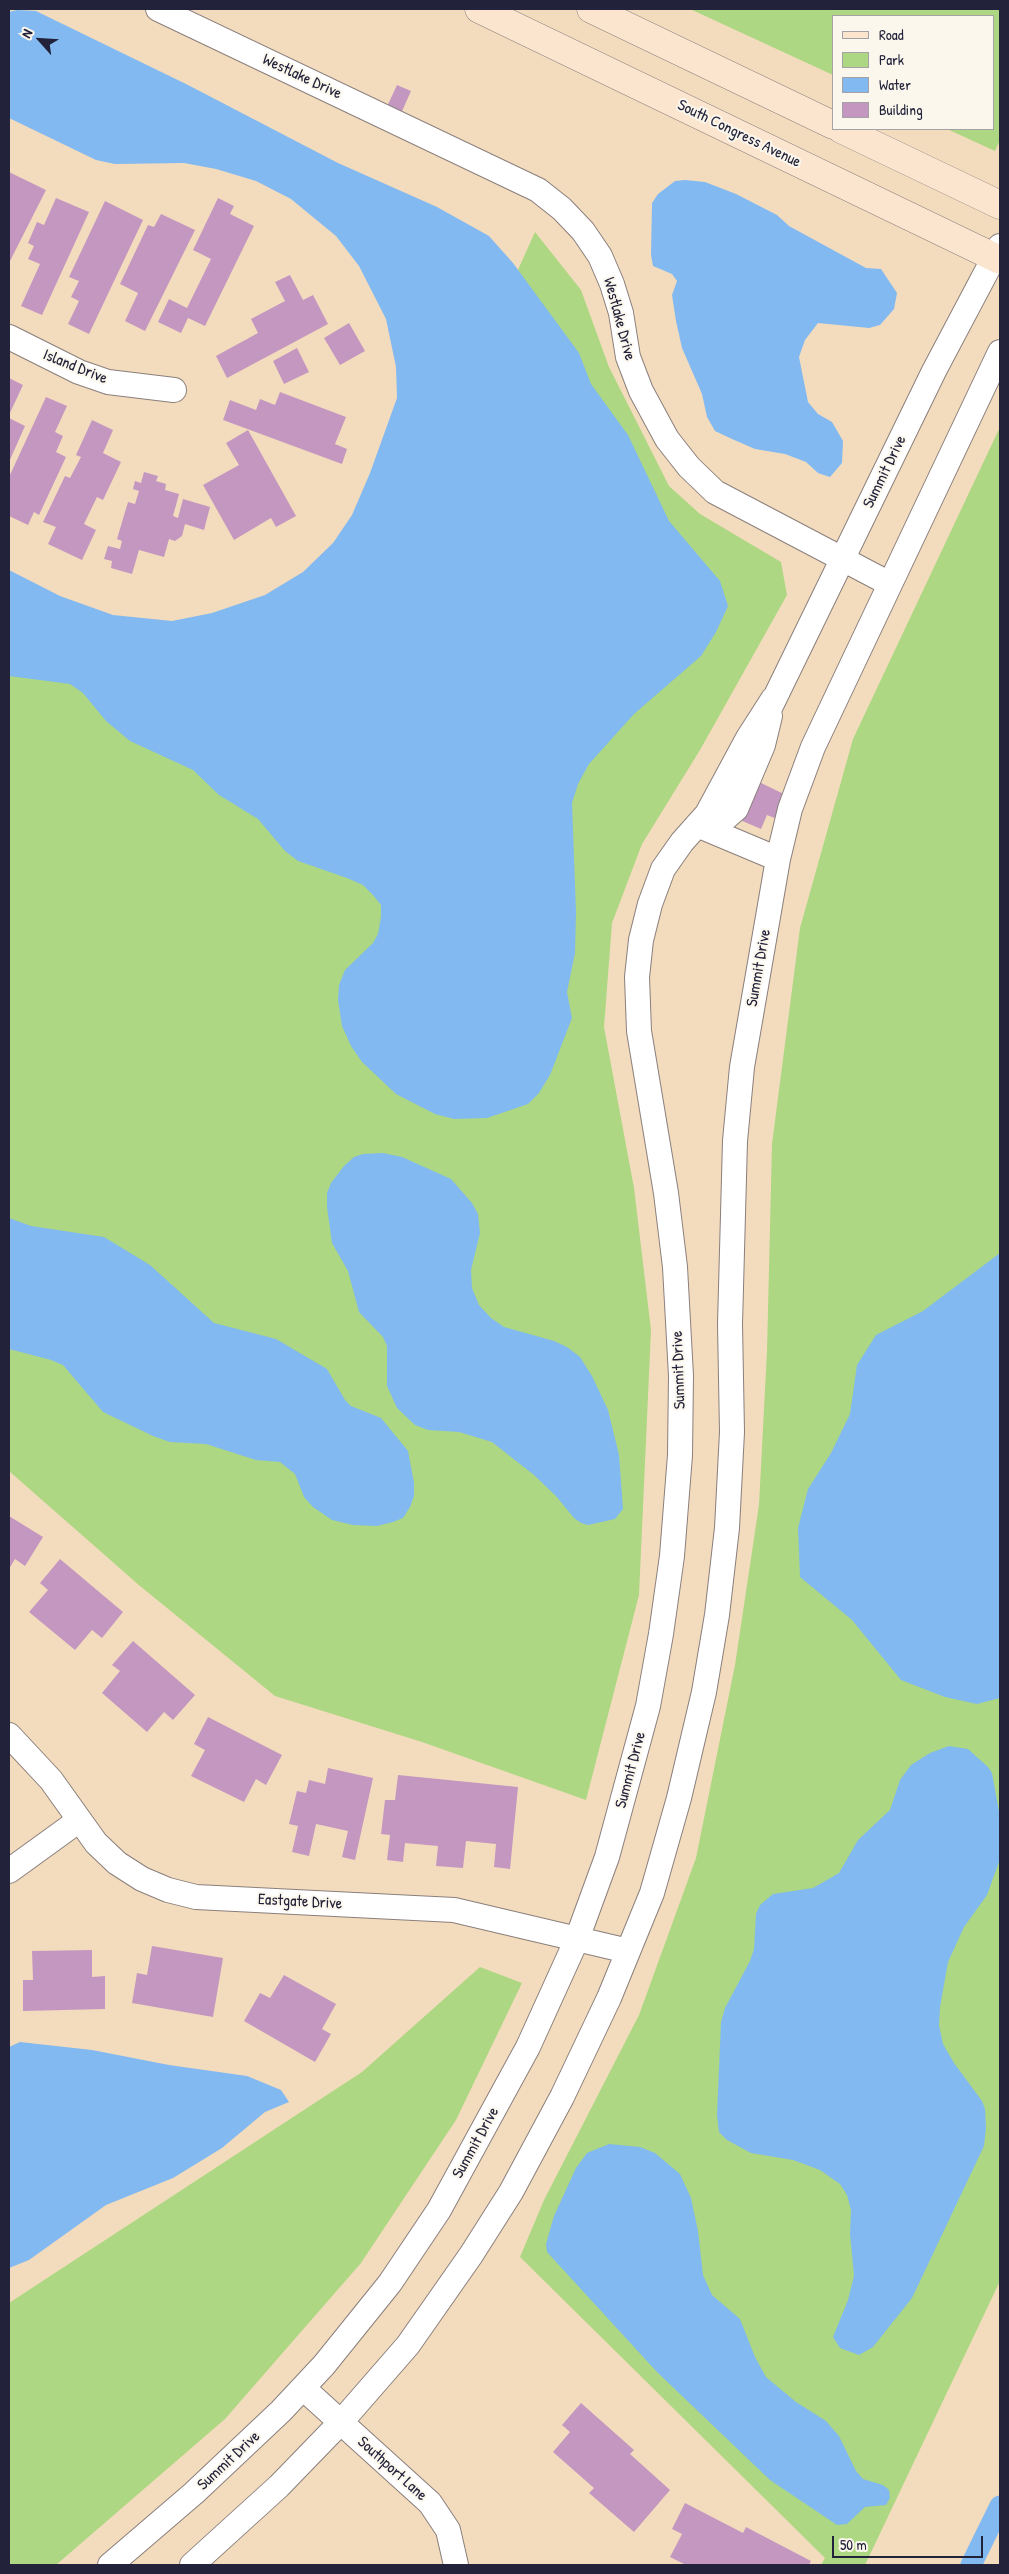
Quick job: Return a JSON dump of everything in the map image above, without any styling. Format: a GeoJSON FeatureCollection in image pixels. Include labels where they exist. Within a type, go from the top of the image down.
{"type":"FeatureCollection","features":[{"type":"Feature","properties":{"kind":"main road","name":"South Congress Avenue"},"geometry":{"type":"LineString","coordinates":[[478,9],[998,254]]}},
{"type":"Feature","properties":{"kind":"main road"},"geometry":{"type":"LineString","coordinates":[[590,9],[832,125]]}},
{"type":"Feature","properties":{"kind":"main road"},"geometry":{"type":"LineString","coordinates":[[843,130],[1000,205]]}},
{"type":"Feature","properties":{"kind":"street","name":"Westlake Drive"},"geometry":{"type":"LineString","coordinates":[[158,9],[525,182],[562,209],[582,231],[600,256],[612,284],[621,313],[628,357],[640,391],[667,439],[684,460],[715,492],[890,584]]}},
{"type":"Feature","properties":{"kind":"street","name":"Summit Drive"},"geometry":{"type":"LineString","coordinates":[[110,2565],[194,2493],[303,2388],[390,2283],[439,2210],[528,2047],[577,1939],[607,1856],[648,1706],[672,1556],[680,1445],[681,1376],[675,1266],[666,1193],[639,1032],[637,977],[641,940],[650,904],[663,869],[682,842],[697,826],[713,816],[725,802],[773,699],[843,560],[934,371],[998,254]]}},
{"type":"Feature","properties":{"kind":"street","name":"Island Drive"},"geometry":{"type":"LineString","coordinates":[[9,337],[79,372],[108,382],[174,390]]}},
{"type":"Feature","properties":{"kind":"street","name":"Summit Drive"},"geometry":{"type":"LineString","coordinates":[[192,2565],[279,2486],[341,2422],[408,2345],[471,2255],[511,2192],[562,2097],[609,1998],[652,1893],[704,1692],[717,1615],[727,1528],[732,1432],[730,1324],[735,1141],[742,1067],[778,859],[790,808],[807,763],[1000,352]]}},
{"type":"Feature","properties":{"kind":"street"},"geometry":{"type":"LineString","coordinates":[[697,826],[778,859]]}},
{"type":"Feature","properties":{"kind":"street","name":"Eastgate Drive"},"geometry":{"type":"LineString","coordinates":[[9,1735],[50,1780],[78,1822],[96,1844],[117,1863],[142,1879],[168,1890],[196,1897],[454,1910],[628,1951]]}},
{"type":"Feature","properties":{"kind":"street"},"geometry":{"type":"LineString","coordinates":[[9,1871],[78,1822]]}},
{"type":"Feature","properties":{"kind":"street","name":"Southport Lane"},"geometry":{"type":"LineString","coordinates":[[303,2388],[435,2509],[448,2530],[456,2565]]}},
{"type":"Feature","properties":{"kind":"green space"},"geometry":{"type":"Polygon","coordinates":[[[690,9],[1000,9],[1000,140],[995,151],[949,130],[994,130],[994,15],[832,15],[832,75],[690,9]]]}},
{"type":"Feature","properties":{"kind":"green space"},"geometry":{"type":"Polygon","coordinates":[[[535,232],[581,290],[609,367],[669,486],[700,514],[781,562],[787,595],[700,750],[642,844],[612,923],[604,1027],[634,1188],[651,1330],[639,1595],[586,1800],[422,1742],[275,1696],[140,1586],[9,1471],[9,593],[235,706],[359,623],[535,232]]]}},
{"type":"Feature","properties":{"kind":"green space"},"geometry":{"type":"Polygon","coordinates":[[[1000,427],[1000,2281],[865,2565],[821,2565],[825,2558],[520,2257],[544,2200],[639,2015],[696,1858],[735,1665],[759,1505],[767,1351],[772,1144],[800,928],[853,739],[1000,427]]]}},
{"type":"Feature","properties":{"kind":"green space"},"geometry":{"type":"Polygon","coordinates":[[[480,1967],[522,1983],[456,2120],[361,2263],[225,2419],[56,2565],[9,2565],[9,2303],[362,2072],[480,1967]]]}},
{"type":"Feature","properties":{"kind":"water"},"geometry":{"type":"Polygon","coordinates":[[[17,10],[36,11],[188,85],[338,163],[437,207],[489,236],[513,263],[579,353],[591,384],[628,435],[669,521],[720,581],[728,606],[716,632],[701,656],[634,714],[589,764],[578,784],[572,803],[576,912],[575,953],[567,992],[572,1018],[550,1075],[539,1093],[528,1104],[487,1118],[454,1119],[435,1114],[396,1094],[362,1062],[351,1046],[342,1026],[338,1000],[339,985],[345,970],[373,943],[378,934],[381,905],[373,895],[363,885],[298,861],[285,851],[258,819],[219,795],[193,770],[130,741],[106,721],[83,693],[70,684],[9,676],[9,570],[60,596],[113,615],[172,621],[212,613],[265,595],[303,572],[333,543],[352,515],[370,473],[397,398],[396,367],[386,319],[359,266],[336,236],[291,199],[256,181],[216,169],[184,163],[115,164],[96,160],[9,118],[9,12],[17,10]]]}},
{"type":"Feature","properties":{"kind":"water"},"geometry":{"type":"Polygon","coordinates":[[[675,181],[705,182],[736,194],[777,215],[789,226],[866,268],[881,269],[897,293],[894,309],[880,325],[869,328],[818,323],[805,340],[799,357],[808,402],[818,414],[832,422],[843,441],[842,463],[830,477],[818,473],[806,462],[785,454],[755,449],[715,431],[707,417],[702,394],[682,348],[676,321],[672,295],[677,281],[672,274],[653,266],[651,255],[652,203],[658,194],[675,181]]]}},
{"type":"Feature","properties":{"kind":"water"},"geometry":{"type":"Polygon","coordinates":[[[383,1153],[402,1157],[451,1179],[472,1203],[478,1214],[480,1233],[471,1270],[472,1288],[479,1305],[491,1318],[504,1327],[554,1341],[567,1347],[580,1357],[592,1376],[608,1410],[619,1455],[623,1509],[615,1519],[588,1525],[581,1523],[574,1518],[556,1496],[534,1475],[492,1442],[459,1432],[428,1430],[415,1425],[397,1408],[387,1386],[387,1346],[383,1337],[359,1312],[348,1271],[332,1243],[327,1207],[327,1193],[331,1183],[344,1166],[354,1157],[363,1154],[383,1153]]]}},
{"type":"Feature","properties":{"kind":"water"},"geometry":{"type":"Polygon","coordinates":[[[9,1218],[31,1226],[104,1237],[150,1265],[214,1323],[276,1339],[327,1369],[345,1400],[351,1406],[381,1418],[408,1451],[414,1483],[414,1496],[403,1518],[377,1526],[353,1525],[332,1520],[313,1507],[304,1497],[295,1474],[280,1462],[256,1460],[206,1444],[170,1442],[153,1436],[103,1412],[63,1365],[9,1349],[9,1218]]]}},
{"type":"Feature","properties":{"kind":"water"},"geometry":{"type":"Polygon","coordinates":[[[1000,1253],[1000,1698],[977,1704],[945,1697],[901,1680],[852,1620],[800,1577],[798,1528],[808,1489],[831,1453],[850,1414],[857,1365],[876,1335],[923,1311],[1000,1253]]]}},
{"type":"Feature","properties":{"kind":"water"},"geometry":{"type":"Polygon","coordinates":[[[949,1746],[968,1749],[988,1767],[992,1773],[1000,1817],[1000,1859],[987,1895],[964,1927],[948,1962],[940,2007],[939,2025],[943,2044],[954,2063],[982,2101],[985,2109],[986,2128],[984,2146],[912,2298],[873,2347],[859,2355],[840,2348],[833,2337],[848,2300],[854,2276],[850,2234],[851,2210],[847,2195],[840,2184],[820,2170],[793,2160],[751,2153],[727,2140],[719,2132],[717,2115],[721,2022],[725,2008],[750,1961],[754,1949],[756,1914],[760,1905],[773,1894],[813,1888],[839,1873],[858,1840],[890,1810],[900,1780],[911,1765],[930,1753],[949,1746]]]}},
{"type":"Feature","properties":{"kind":"water"},"geometry":{"type":"Polygon","coordinates":[[[20,2042],[92,2050],[169,2065],[247,2076],[281,2090],[289,2102],[265,2112],[222,2148],[173,2178],[106,2205],[29,2260],[9,2268],[9,2047],[20,2042]]]}},
{"type":"Feature","properties":{"kind":"water"},"geometry":{"type":"Polygon","coordinates":[[[609,2144],[640,2147],[655,2153],[680,2174],[691,2198],[698,2231],[703,2275],[712,2295],[740,2319],[755,2357],[766,2377],[796,2402],[826,2421],[839,2436],[856,2471],[863,2479],[883,2485],[889,2490],[890,2498],[886,2505],[865,2507],[847,2524],[837,2525],[770,2480],[657,2372],[547,2252],[546,2244],[554,2216],[576,2168],[587,2153],[609,2144]]]}},
{"type":"Feature","properties":{"kind":"building"},"geometry":{"type":"Polygon","coordinates":[[[397,85],[411,91],[399,118],[385,111],[397,85]]]}},
{"type":"Feature","properties":{"kind":"building"},"geometry":{"type":"Polygon","coordinates":[[[9,172],[46,190],[9,263],[9,172]]]}},
{"type":"Feature","properties":{"kind":"building"},"geometry":{"type":"Polygon","coordinates":[[[56,198],[89,212],[42,315],[21,306],[40,264],[28,259],[34,246],[28,243],[37,222],[44,225],[56,198]]]}},
{"type":"Feature","properties":{"kind":"building"},"geometry":{"type":"Polygon","coordinates":[[[218,198],[234,206],[230,214],[254,226],[205,326],[188,318],[181,333],[158,322],[169,299],[187,308],[211,259],[193,250],[218,198]]]}},
{"type":"Feature","properties":{"kind":"building"},"geometry":{"type":"Polygon","coordinates":[[[105,201],[143,220],[89,334],[68,324],[79,301],[71,297],[79,281],[69,277],[105,201]]]}},
{"type":"Feature","properties":{"kind":"building"},"geometry":{"type":"Polygon","coordinates":[[[161,214],[195,230],[145,331],[125,321],[138,293],[120,284],[148,225],[154,227],[161,214]]]}},
{"type":"Feature","properties":{"kind":"building"},"geometry":{"type":"Polygon","coordinates":[[[290,275],[303,300],[313,295],[328,324],[227,378],[216,356],[258,333],[251,319],[285,301],[275,282],[290,275]]]}},
{"type":"Feature","properties":{"kind":"building"},"geometry":{"type":"Polygon","coordinates":[[[349,323],[365,351],[340,365],[324,338],[349,323]]]}},
{"type":"Feature","properties":{"kind":"building"},"geometry":{"type":"Polygon","coordinates":[[[297,348],[309,372],[284,384],[273,361],[297,348]]]}},
{"type":"Feature","properties":{"kind":"building"},"geometry":{"type":"Polygon","coordinates":[[[9,378],[23,385],[9,415],[9,378]]]}},
{"type":"Feature","properties":{"kind":"building"},"geometry":{"type":"Polygon","coordinates":[[[280,392],[346,417],[335,444],[347,449],[342,464],[223,420],[230,400],[256,410],[260,399],[275,405],[280,392]]]}},
{"type":"Feature","properties":{"kind":"building"},"geometry":{"type":"Polygon","coordinates":[[[46,397],[67,406],[55,432],[63,436],[56,452],[66,457],[39,515],[34,512],[28,525],[9,516],[9,477],[46,397]]]}},
{"type":"Feature","properties":{"kind":"building"},"geometry":{"type":"Polygon","coordinates":[[[9,418],[25,426],[9,462],[9,418]]]}},
{"type":"Feature","properties":{"kind":"building"},"geometry":{"type":"Polygon","coordinates":[[[92,420],[113,430],[103,453],[121,462],[103,500],[97,497],[84,524],[96,530],[82,560],[48,544],[56,527],[43,522],[65,476],[70,478],[81,457],[76,455],[92,420]]]}},
{"type":"Feature","properties":{"kind":"building"},"geometry":{"type":"Polygon","coordinates":[[[248,430],[296,516],[276,527],[271,518],[234,540],[203,485],[239,465],[226,443],[248,430]]]}},
{"type":"Feature","properties":{"kind":"building"},"geometry":{"type":"Polygon","coordinates":[[[144,472],[158,476],[156,481],[166,484],[165,490],[179,494],[173,516],[178,518],[183,499],[210,507],[204,530],[185,524],[182,536],[175,541],[169,539],[164,557],[139,550],[132,574],[111,568],[112,561],[104,559],[108,546],[120,549],[122,541],[117,539],[128,502],[135,504],[139,491],[133,489],[135,481],[141,483],[144,472]]]}},
{"type":"Feature","properties":{"kind":"building"},"geometry":{"type":"Polygon","coordinates":[[[757,781],[792,798],[782,821],[767,815],[761,829],[740,820],[757,781]]]}},
{"type":"Feature","properties":{"kind":"building"},"geometry":{"type":"Polygon","coordinates":[[[9,1516],[43,1537],[25,1566],[15,1559],[9,1569],[9,1516]]]}},
{"type":"Feature","properties":{"kind":"building"},"geometry":{"type":"Polygon","coordinates":[[[60,1559],[123,1612],[102,1638],[92,1630],[75,1650],[29,1612],[48,1590],[40,1583],[60,1559]]]}},
{"type":"Feature","properties":{"kind":"building"},"geometry":{"type":"Polygon","coordinates":[[[133,1641],[195,1695],[173,1720],[164,1712],[147,1732],[102,1693],[120,1671],[112,1665],[133,1641]]]}},
{"type":"Feature","properties":{"kind":"building"},"geometry":{"type":"Polygon","coordinates":[[[208,1717],[282,1755],[266,1785],[256,1779],[244,1802],[191,1776],[205,1750],[194,1744],[208,1717]]]}},
{"type":"Feature","properties":{"kind":"building"},"geometry":{"type":"Polygon","coordinates":[[[328,1768],[373,1778],[355,1860],[342,1857],[348,1831],[316,1824],[309,1856],[292,1852],[298,1826],[289,1824],[297,1791],[306,1793],[309,1780],[325,1784],[328,1768]]]}},
{"type":"Feature","properties":{"kind":"building"},"geometry":{"type":"Polygon","coordinates":[[[398,1775],[518,1787],[510,1869],[494,1867],[496,1844],[466,1841],[463,1868],[436,1866],[438,1846],[405,1843],[403,1862],[387,1860],[390,1835],[381,1834],[385,1800],[395,1800],[398,1775]]]}},
{"type":"Feature","properties":{"kind":"building"},"geometry":{"type":"Polygon","coordinates":[[[152,1946],[223,1958],[213,2017],[132,2003],[137,1973],[147,1975],[152,1946]]]}},
{"type":"Feature","properties":{"kind":"building"},"geometry":{"type":"Polygon","coordinates":[[[92,1950],[92,1977],[105,1976],[105,2009],[23,2011],[23,1980],[33,1980],[32,1951],[92,1950]]]}},
{"type":"Feature","properties":{"kind":"building"},"geometry":{"type":"Polygon","coordinates":[[[284,1975],[336,2004],[322,2029],[331,2034],[315,2062],[244,2021],[260,1993],[270,1998],[284,1975]]]}},
{"type":"Feature","properties":{"kind":"building"},"geometry":{"type":"Polygon","coordinates":[[[581,2403],[634,2450],[630,2454],[670,2490],[634,2532],[589,2493],[594,2488],[553,2452],[570,2432],[562,2425],[581,2403]]]}},
{"type":"Feature","properties":{"kind":"building"},"geometry":{"type":"Polygon","coordinates":[[[685,2503],[743,2533],[746,2527],[811,2561],[809,2565],[686,2565],[670,2557],[682,2534],[672,2529],[685,2503]]]}},
{"type":"Feature","properties":{"kind":"waterway"},"geometry":{"type":"LineString","coordinates":[[971,2565],[1000,2506]]}}]}
